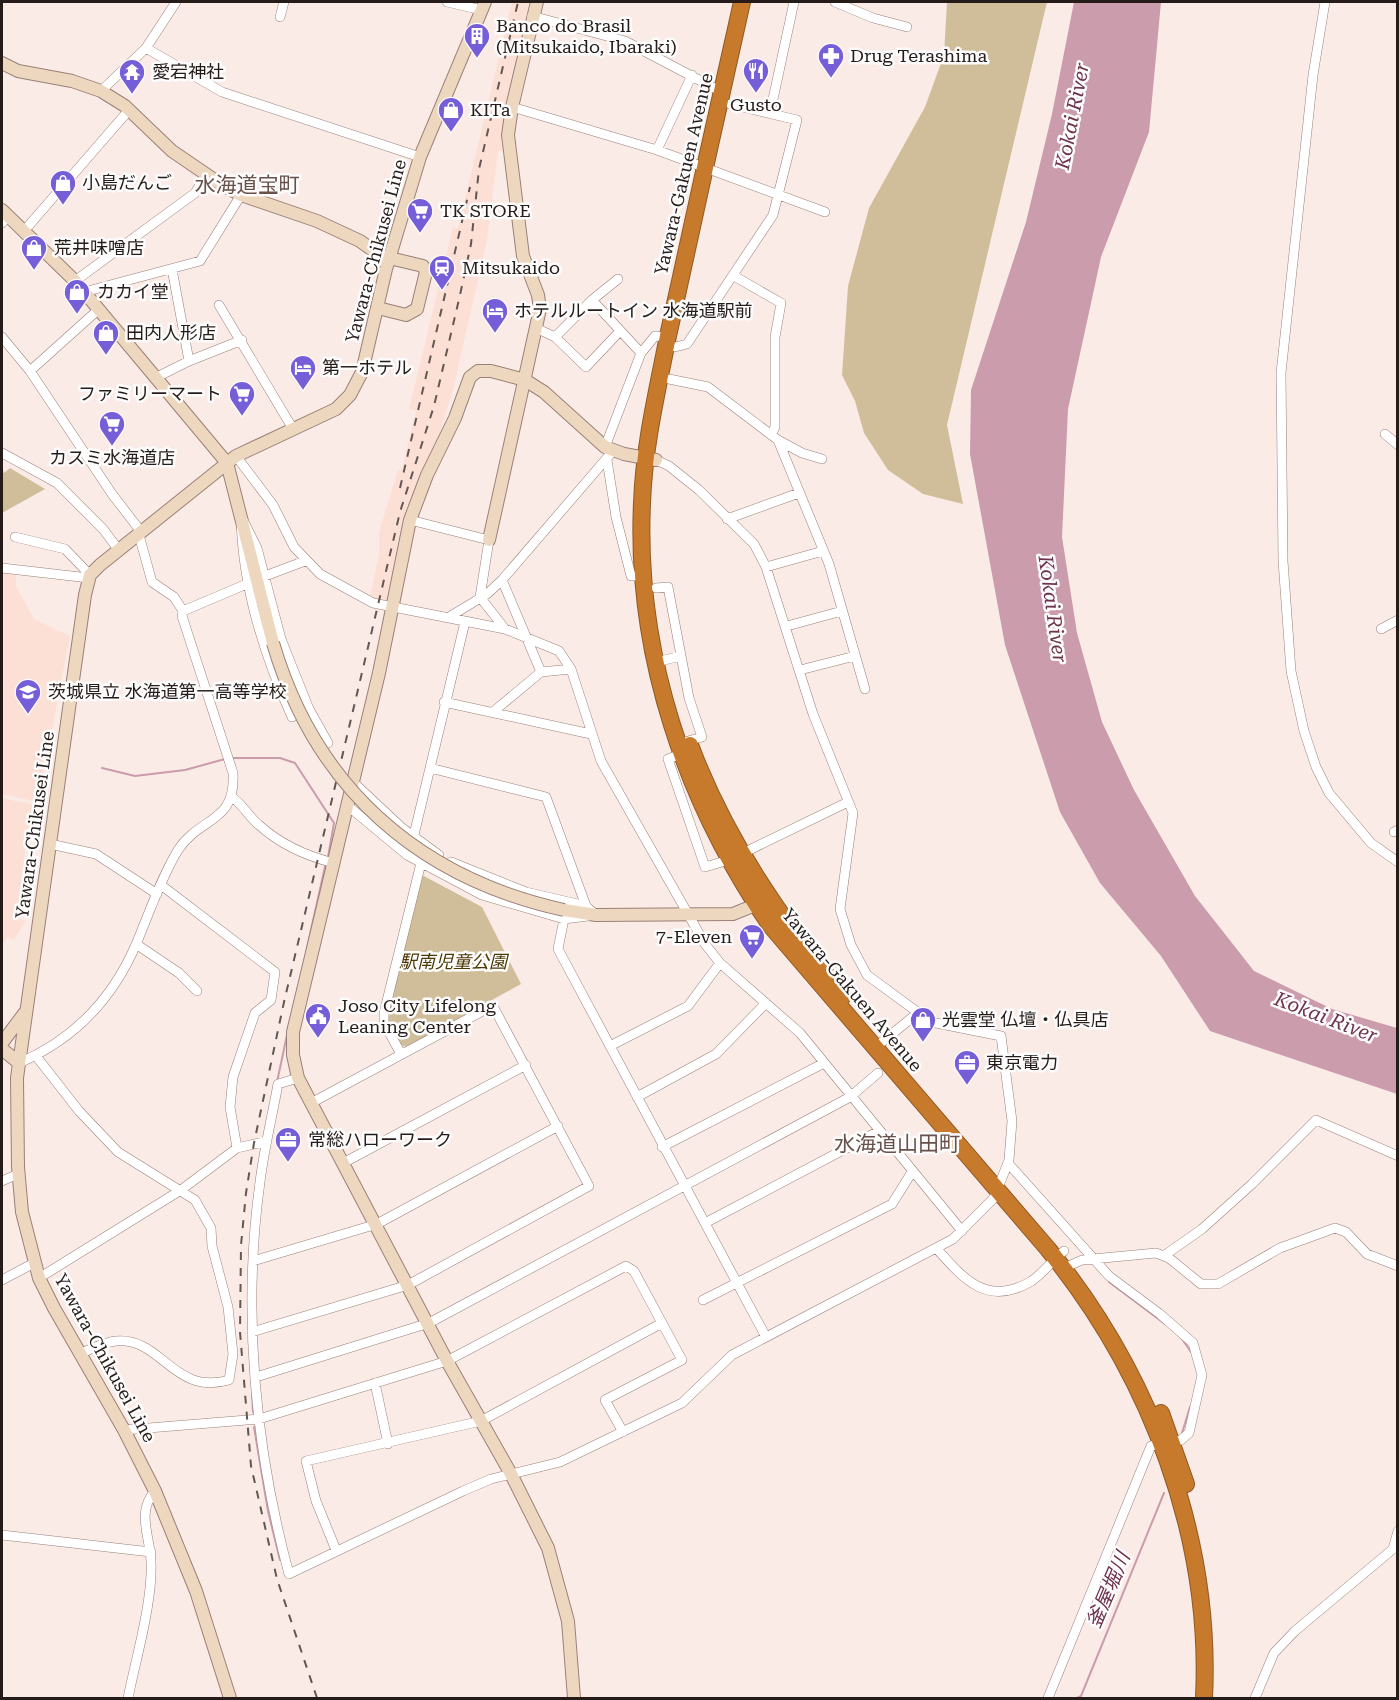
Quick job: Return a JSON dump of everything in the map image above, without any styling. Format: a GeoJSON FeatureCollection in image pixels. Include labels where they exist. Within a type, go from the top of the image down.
{"type":"FeatureCollection","features":[{"type":"Feature","properties":{"kind":"highway","name":"Yawara-Gakuen Avenue"},"geometry":{"type":"LineString","coordinates":[[651,459],[658,380],[672,342],[710,172],[726,98],[742,2]]}},
{"type":"Feature","properties":{"kind":"highway","name":"Yawara-Gakuen Avenue"},"geometry":{"type":"LineString","coordinates":[[726,98],[754,2]]}},
{"type":"Feature","properties":{"kind":"highway","name":"Yawara-Gakuen Avenue"},"geometry":{"type":"LineString","coordinates":[[672,342],[669,379],[641,505],[650,582],[685,748],[698,797],[763,903],[788,949],[1001,1185]]}},
{"type":"Feature","properties":{"kind":"highway","name":"Yawara-Gakuen Avenue"},"geometry":{"type":"LineString","coordinates":[[763,903],[818,965],[1064,1260],[1130,1349],[1167,1443],[1206,1571],[1214,1644],[1214,1698]]}},
{"type":"Feature","properties":{"kind":"highway","name":"Yawara-Gakuen Avenue"},"geometry":{"type":"LineString","coordinates":[[1167,1443],[1192,1553],[1201,1608],[1204,1698]]}},
{"type":"Feature","properties":{"kind":"street"},"geometry":{"type":"LineString","coordinates":[[102,91],[146,48],[176,2]]}},
{"type":"Feature","properties":{"kind":"street"},"geometry":{"type":"LineString","coordinates":[[280,17],[284,2]]}},
{"type":"Feature","properties":{"kind":"street"},"geometry":{"type":"LineString","coordinates":[[447,2],[483,6]]}},
{"type":"Feature","properties":{"kind":"street"},"geometry":{"type":"LineString","coordinates":[[505,629],[480,597],[489,540],[538,329],[539,302],[523,256],[508,135],[512,107],[537,2]]}},
{"type":"Feature","properties":{"kind":"street"},"geometry":{"type":"LineString","coordinates":[[770,113],[794,2]]}},
{"type":"Feature","properties":{"kind":"street"},"geometry":{"type":"LineString","coordinates":[[835,2],[873,18],[907,27]]}},
{"type":"Feature","properties":{"kind":"street"},"geometry":{"type":"LineString","coordinates":[[1325,2],[1312,83],[1281,372],[1283,561],[1291,670],[1304,731],[1316,767],[1329,793],[1371,843],[1398,862]]}},
{"type":"Feature","properties":{"kind":"street","name":"Yawara-Chikusei Line"},"geometry":{"type":"LineString","coordinates":[[230,1698],[196,1591],[155,1491],[124,1430],[39,1278],[24,1222],[18,1174],[16,1110],[20,1063],[50,844],[90,577],[118,549],[232,460],[292,429],[328,414],[350,395],[362,372],[390,258],[420,157],[432,123],[483,6]]}},
{"type":"Feature","properties":{"kind":"street"},"geometry":{"type":"LineString","coordinates":[[448,616],[480,597],[502,580],[608,453],[641,353],[655,336],[687,344],[773,215],[797,120],[726,98],[692,75],[625,42],[532,16]]}},
{"type":"Feature","properties":{"kind":"street"},"geometry":{"type":"LineString","coordinates":[[146,48],[222,92],[420,157]]}},
{"type":"Feature","properties":{"kind":"street"},"geometry":{"type":"LineString","coordinates":[[2,63],[18,70],[72,81],[102,91],[129,110],[172,151],[206,175],[241,195],[317,221],[360,242],[381,256],[421,265],[425,269],[421,301],[417,309],[406,315],[378,308]]}},
{"type":"Feature","properties":{"kind":"street"},"geometry":{"type":"LineString","coordinates":[[657,150],[692,75]]}},
{"type":"Feature","properties":{"kind":"street"},"geometry":{"type":"LineString","coordinates":[[512,107],[657,150],[710,172],[825,212]]}},
{"type":"Feature","properties":{"kind":"street"},"geometry":{"type":"LineString","coordinates":[[24,231],[129,110]]}},
{"type":"Feature","properties":{"kind":"street"},"geometry":{"type":"LineString","coordinates":[[75,281],[195,193],[206,175]]}},
{"type":"Feature","properties":{"kind":"street"},"geometry":{"type":"LineString","coordinates":[[84,292],[201,261],[241,195]]}},
{"type":"Feature","properties":{"kind":"street"},"geometry":{"type":"LineString","coordinates":[[4,216],[24,231],[75,281],[157,377],[273,505],[294,547],[320,574],[368,602],[505,629],[559,651],[571,669],[601,761],[688,915],[720,963],[800,1033],[850,1097],[962,1231]]}},
{"type":"Feature","properties":{"kind":"street"},"geometry":{"type":"LineString","coordinates":[[172,269],[189,361]]}},
{"type":"Feature","properties":{"kind":"street"},"geometry":{"type":"LineString","coordinates":[[734,276],[781,303],[775,337],[775,438],[823,550],[865,689]]}},
{"type":"Feature","properties":{"kind":"street"},"geometry":{"type":"LineString","coordinates":[[555,337],[592,300],[618,279]]}},
{"type":"Feature","properties":{"kind":"street"},"geometry":{"type":"LineString","coordinates":[[592,300],[641,353]]}},
{"type":"Feature","properties":{"kind":"street"},"geometry":{"type":"LineString","coordinates":[[219,306],[242,340],[292,429]]}},
{"type":"Feature","properties":{"kind":"street"},"geometry":{"type":"LineString","coordinates":[[30,370],[99,309]]}},
{"type":"Feature","properties":{"kind":"street"},"geometry":{"type":"LineString","coordinates":[[538,329],[555,337],[586,367],[620,331]]}},
{"type":"Feature","properties":{"kind":"street"},"geometry":{"type":"LineString","coordinates":[[2,337],[30,370],[140,534],[153,582],[174,597],[183,611],[182,616],[233,773],[233,798],[223,811],[185,841],[159,890],[119,979],[89,1019],[36,1056],[20,1063],[2,1049]]}},
{"type":"Feature","properties":{"kind":"street"},"geometry":{"type":"LineString","coordinates":[[157,377],[189,361],[242,340]]}},
{"type":"Feature","properties":{"kind":"street"},"geometry":{"type":"LineString","coordinates":[[298,1078],[278,1084],[260,1184],[253,1261],[252,1332],[259,1419],[273,1516],[289,1574],[463,1491],[511,1474],[560,1462],[682,1403],[724,1360],[936,1248],[962,1231],[991,1203],[1001,1185],[1008,1163],[1012,1121],[1002,1036],[931,1022],[867,975],[843,925],[840,909],[853,813],[813,714],[787,626],[766,567],[754,544],[699,490],[669,466],[651,459],[608,453],[544,392],[525,380],[491,370],[478,371],[470,377],[455,418],[427,475],[410,520],[393,608],[348,806],[293,1032],[293,1055],[298,1078],[345,1162],[447,1361],[511,1474],[548,1548],[562,1595],[571,1644],[574,1698]]}},
{"type":"Feature","properties":{"kind":"street"},"geometry":{"type":"LineString","coordinates":[[669,379],[708,387],[775,438],[802,453],[822,459]]}},
{"type":"Feature","properties":{"kind":"street"},"geometry":{"type":"LineString","coordinates":[[1384,434],[1398,445]]}},
{"type":"Feature","properties":{"kind":"street"},"geometry":{"type":"LineString","coordinates":[[2,453],[57,483],[103,529],[118,549]]}},
{"type":"Feature","properties":{"kind":"street"},"geometry":{"type":"LineString","coordinates":[[608,453],[616,517],[631,576],[668,586],[667,660],[689,698],[702,737],[668,759],[705,867],[735,857],[848,802]]}},
{"type":"Feature","properties":{"kind":"street"},"geometry":{"type":"LineString","coordinates":[[232,460],[241,516],[273,643],[291,696],[316,744],[348,786],[383,823],[418,850],[460,875],[507,895],[564,914]]}},
{"type":"Feature","properties":{"kind":"street"},"geometry":{"type":"LineString","coordinates":[[727,519],[799,493]]}},
{"type":"Feature","properties":{"kind":"street"},"geometry":{"type":"LineString","coordinates":[[241,516],[257,548],[281,639],[309,709],[328,743]]}},
{"type":"Feature","properties":{"kind":"street"},"geometry":{"type":"LineString","coordinates":[[241,516],[242,548],[267,655],[292,717],[309,709]]}},
{"type":"Feature","properties":{"kind":"street"},"geometry":{"type":"LineString","coordinates":[[410,520],[489,540]]}},
{"type":"Feature","properties":{"kind":"street"},"geometry":{"type":"LineString","coordinates":[[15,537],[65,549],[90,577]]}},
{"type":"Feature","properties":{"kind":"street"},"geometry":{"type":"LineString","coordinates":[[766,567],[823,550]]}},
{"type":"Feature","properties":{"kind":"street"},"geometry":{"type":"LineString","coordinates":[[265,576],[305,561]]}},
{"type":"Feature","properties":{"kind":"street"},"geometry":{"type":"LineString","coordinates":[[2,568],[90,577]]}},
{"type":"Feature","properties":{"kind":"street"},"geometry":{"type":"LineString","coordinates":[[502,580],[523,635],[541,672]]}},
{"type":"Feature","properties":{"kind":"street"},"geometry":{"type":"LineString","coordinates":[[183,611],[249,583]]}},
{"type":"Feature","properties":{"kind":"street"},"geometry":{"type":"LineString","coordinates":[[787,626],[842,611]]}},
{"type":"Feature","properties":{"kind":"street"},"geometry":{"type":"LineString","coordinates":[[1381,629],[1398,620]]}},
{"type":"Feature","properties":{"kind":"street"},"geometry":{"type":"LineString","coordinates":[[401,1054],[384,1023],[384,1013],[418,861],[412,836],[465,622]]}},
{"type":"Feature","properties":{"kind":"street"},"geometry":{"type":"LineString","coordinates":[[800,669],[855,656]]}},
{"type":"Feature","properties":{"kind":"street"},"geometry":{"type":"LineString","coordinates":[[494,711],[541,672],[571,669]]}},
{"type":"Feature","properties":{"kind":"street"},"geometry":{"type":"LineString","coordinates":[[444,702],[494,711],[591,734]]}},
{"type":"Feature","properties":{"kind":"street"},"geometry":{"type":"LineString","coordinates":[[430,768],[546,797],[586,906],[596,915]]}},
{"type":"Feature","properties":{"kind":"street"},"geometry":{"type":"LineString","coordinates":[[353,782],[412,836],[447,860],[496,882],[526,892],[586,906]]}},
{"type":"Feature","properties":{"kind":"street"},"geometry":{"type":"LineString","coordinates":[[233,798],[258,825],[276,838],[309,857],[334,863]]}},
{"type":"Feature","properties":{"kind":"street"},"geometry":{"type":"LineString","coordinates":[[348,806],[393,845],[482,895],[564,914],[596,915],[733,914],[763,903]]}},
{"type":"Feature","properties":{"kind":"street"},"geometry":{"type":"LineString","coordinates":[[50,844],[96,854],[159,890],[273,969],[276,976],[271,1000],[255,1013],[233,1077],[230,1107],[237,1148]]}},
{"type":"Feature","properties":{"kind":"street"},"geometry":{"type":"LineString","coordinates":[[564,914],[558,950],[766,1337]]}},
{"type":"Feature","properties":{"kind":"street"},"geometry":{"type":"LineString","coordinates":[[136,945],[179,973],[197,991]]}},
{"type":"Feature","properties":{"kind":"street"},"geometry":{"type":"LineString","coordinates":[[610,1046],[688,1006],[720,963]]}},
{"type":"Feature","properties":{"kind":"street"},"geometry":{"type":"LineString","coordinates":[[637,1097],[716,1054],[766,1003]]}},
{"type":"Feature","properties":{"kind":"street"},"geometry":{"type":"LineString","coordinates":[[2,1043],[28,1007]]}},
{"type":"Feature","properties":{"kind":"street"},"geometry":{"type":"LineString","coordinates":[[252,1332],[408,1285],[589,1186],[494,1008],[489,1007],[311,1103]]}},
{"type":"Feature","properties":{"kind":"street"},"geometry":{"type":"LineString","coordinates":[[882,1042],[919,1012]]}},
{"type":"Feature","properties":{"kind":"street"},"geometry":{"type":"LineString","coordinates":[[36,1056],[60,1089],[109,1143],[128,1159],[195,1200],[211,1228],[212,1246],[228,1308],[233,1354],[229,1380],[212,1385],[184,1378],[151,1352],[129,1343],[117,1341],[81,1353]]}},
{"type":"Feature","properties":{"kind":"street"},"geometry":{"type":"LineString","coordinates":[[662,1147],[824,1063]]}},
{"type":"Feature","properties":{"kind":"street"},"geometry":{"type":"LineString","coordinates":[[345,1162],[526,1065]]}},
{"type":"Feature","properties":{"kind":"street"},"geometry":{"type":"LineString","coordinates":[[256,1377],[429,1323],[850,1097],[878,1072]]}},
{"type":"Feature","properties":{"kind":"street"},"geometry":{"type":"LineString","coordinates":[[1165,1255],[1202,1229],[1252,1184],[1316,1120],[1398,1156]]}},
{"type":"Feature","properties":{"kind":"street"},"geometry":{"type":"LineString","coordinates":[[253,1261],[377,1224],[558,1126]]}},
{"type":"Feature","properties":{"kind":"street"},"geometry":{"type":"LineString","coordinates":[[705,1223],[879,1131]]}},
{"type":"Feature","properties":{"kind":"street"},"geometry":{"type":"LineString","coordinates":[[39,1278],[182,1190],[237,1148],[267,1141]]}},
{"type":"Feature","properties":{"kind":"street"},"geometry":{"type":"LineString","coordinates":[[1008,1163],[1109,1276],[1160,1314],[1192,1343],[1202,1375],[1200,1394],[1189,1432],[1184,1438],[1151,1446],[1048,1698]]}},
{"type":"Feature","properties":{"kind":"street"},"geometry":{"type":"LineString","coordinates":[[703,1300],[892,1204],[912,1172]]}},
{"type":"Feature","properties":{"kind":"street"},"geometry":{"type":"LineString","coordinates":[[2,1180],[18,1174]]}},
{"type":"Feature","properties":{"kind":"street"},"geometry":{"type":"LineString","coordinates":[[936,1248],[964,1279],[986,1290],[1011,1290],[1030,1282],[1064,1260],[1146,1253],[1165,1255],[1201,1284],[1218,1284],[1280,1248],[1335,1228],[1346,1232],[1367,1254],[1398,1266]]}},
{"type":"Feature","properties":{"kind":"street"},"geometry":{"type":"LineString","coordinates":[[2,1280],[34,1263]]}},
{"type":"Feature","properties":{"kind":"street"},"geometry":{"type":"LineString","coordinates":[[124,1430],[259,1419],[447,1361],[626,1266],[634,1271],[682,1359],[605,1400],[623,1432]]}},
{"type":"Feature","properties":{"kind":"street"},"geometry":{"type":"LineString","coordinates":[[336,1550],[316,1501],[306,1461],[481,1421],[662,1323]]}},
{"type":"Feature","properties":{"kind":"street"},"geometry":{"type":"LineString","coordinates":[[375,1383],[388,1444]]}},
{"type":"Feature","properties":{"kind":"street"},"geometry":{"type":"LineString","coordinates":[[128,1698],[151,1576],[151,1552],[144,1513],[147,1499],[155,1491]]}},
{"type":"Feature","properties":{"kind":"street"},"geometry":{"type":"LineString","coordinates":[[1255,1698],[1274,1653],[1295,1631],[1393,1549],[1398,1531]]}},
{"type":"Feature","properties":{"kind":"street"},"geometry":{"type":"LineString","coordinates":[[2,1535],[151,1552]]}},
{"type":"Feature","properties":{"kind":"shaded area"},"geometry":{"type":"Polygon","coordinates":[[[512,2],[531,2],[508,107],[504,151],[498,151],[487,240],[453,390],[438,438],[410,502],[386,602],[370,597],[379,554],[379,532],[398,470],[402,469],[416,411],[409,409],[453,227],[458,228],[512,2]]]}},
{"type":"Feature","properties":{"kind":"shaded area","name":"茨城県立 水海道第一高等学校"},"geometry":{"type":"Polygon","coordinates":[[[2,571],[16,574],[16,586],[34,619],[70,636],[38,802],[2,794],[2,571]]]}},
{"type":"Feature","properties":{"kind":"shaded area"},"geometry":{"type":"Polygon","coordinates":[[[2,798],[40,806],[36,835],[27,834],[17,918],[26,921],[14,940],[8,937],[2,943],[2,798]]]}},
{"type":"Feature","properties":{"kind":"green space"},"geometry":{"type":"Polygon","coordinates":[[[947,2],[1047,2],[947,425],[963,504],[923,494],[888,470],[864,433],[855,401],[842,375],[848,286],[869,208],[925,107],[944,55],[947,2]]]}},
{"type":"Feature","properties":{"kind":"green space"},"geometry":{"type":"Polygon","coordinates":[[[2,467],[4,473],[10,468],[45,489],[2,513],[2,467]]]}},
{"type":"Feature","properties":{"kind":"green space","name":"駅南児童公園"},"geometry":{"type":"Polygon","coordinates":[[[422,875],[482,907],[521,984],[407,1047],[401,1045],[387,1018],[422,875]]]}},
{"type":"Feature","properties":{"kind":"water","name":"Kokai River"},"geometry":{"type":"Polygon","coordinates":[[[1074,2],[1161,2],[1149,132],[1101,257],[1068,409],[1062,537],[1077,633],[1102,722],[1134,790],[1195,896],[1254,971],[1332,1009],[1397,1028],[1397,1094],[1210,1031],[1161,956],[1100,883],[1060,812],[1005,645],[970,454],[971,390],[1026,222],[1052,114],[1074,2]]]}},
{"type":"Feature","properties":{"kind":"waterway"},"geometry":{"type":"LineString","coordinates":[[231,758],[280,758],[295,763],[334,823],[328,857]]}},
{"type":"Feature","properties":{"kind":"waterway"},"geometry":{"type":"LineString","coordinates":[[102,768],[135,776],[185,770],[225,759]]}},
{"type":"Feature","properties":{"kind":"waterway"},"geometry":{"type":"LineString","coordinates":[[307,948],[326,862]]}},
{"type":"Feature","properties":{"kind":"waterway"},"geometry":{"type":"LineString","coordinates":[[277,1082],[287,1035]]}},
{"type":"Feature","properties":{"kind":"waterway","name":"釜屋堀川"},"geometry":{"type":"LineString","coordinates":[[1109,1282],[1165,1324]]}},
{"type":"Feature","properties":{"kind":"waterway","name":"釜屋堀川"},"geometry":{"type":"LineString","coordinates":[[1182,1339],[1191,1352]]}},
{"type":"Feature","properties":{"kind":"waterway"},"geometry":{"type":"LineString","coordinates":[[252,1393],[253,1412]]}},
{"type":"Feature","properties":{"kind":"waterway","name":"釜屋堀川"},"geometry":{"type":"LineString","coordinates":[[1182,1433],[1190,1407]]}},
{"type":"Feature","properties":{"kind":"waterway"},"geometry":{"type":"LineString","coordinates":[[254,1427],[268,1511],[280,1560]]}},
{"type":"Feature","properties":{"kind":"waterway","name":"釜屋堀川"},"geometry":{"type":"LineString","coordinates":[[1077,1698],[1081,1696],[1164,1493]]}},
{"type":"Feature","properties":{"kind":"railway"},"geometry":{"type":"LineString","coordinates":[[317,1698],[277,1579],[251,1466],[240,1332],[241,1245],[246,1193],[254,1143],[284,1002],[400,512],[434,406],[460,295],[471,244],[479,169],[518,2]]}},
{"type":"Feature","properties":{"kind":"railway"},"geometry":{"type":"LineString","coordinates":[[400,488],[470,187]]}},
{"type":"Feature","properties":{"kind":"place","name":"Banco do Brasil (Mitsukaido, Ibaraki)"},"geometry":{"type":"Point","coordinates":[477,59]}},
{"type":"Feature","properties":{"kind":"place","name":"Drug Terashima"},"geometry":{"type":"Point","coordinates":[831,79]}},
{"type":"Feature","properties":{"kind":"place","name":"Gusto"},"geometry":{"type":"Point","coordinates":[756,94]}},
{"type":"Feature","properties":{"kind":"place","name":"愛宕神社"},"geometry":{"type":"Point","coordinates":[132,95]}},
{"type":"Feature","properties":{"kind":"place","name":"KITa"},"geometry":{"type":"Point","coordinates":[451,133]}},
{"type":"Feature","properties":{"kind":"place","name":"小島だんご"},"geometry":{"type":"Point","coordinates":[63,206]}},
{"type":"Feature","properties":{"kind":"place","name":"TK STORE"},"geometry":{"type":"Point","coordinates":[420,234]}},
{"type":"Feature","properties":{"kind":"place","name":"荒井味噌店"},"geometry":{"type":"Point","coordinates":[34,271]}},
{"type":"Feature","properties":{"kind":"place","name":"Mitsukaido"},"geometry":{"type":"Point","coordinates":[442,291]}},
{"type":"Feature","properties":{"kind":"place","name":"カカイ堂"},"geometry":{"type":"Point","coordinates":[77,315]}},
{"type":"Feature","properties":{"kind":"place","name":"ホテルルートイン 水海道駅前"},"geometry":{"type":"Point","coordinates":[495,334]}},
{"type":"Feature","properties":{"kind":"place","name":"田内人形店"},"geometry":{"type":"Point","coordinates":[106,356]}},
{"type":"Feature","properties":{"kind":"place","name":"第一ホテル"},"geometry":{"type":"Point","coordinates":[303,391]}},
{"type":"Feature","properties":{"kind":"place","name":"ファミリーマート"},"geometry":{"type":"Point","coordinates":[242,417]}},
{"type":"Feature","properties":{"kind":"place","name":"カスミ水海道店"},"geometry":{"type":"Point","coordinates":[112,447]}},
{"type":"Feature","properties":{"kind":"place","name":"茨城県立 水海道第一高等学校"},"geometry":{"type":"Point","coordinates":[28,715]}},
{"type":"Feature","properties":{"kind":"place","name":"7-Eleven"},"geometry":{"type":"Point","coordinates":[752,960]}},
{"type":"Feature","properties":{"kind":"place","name":"Joso City Lifelong Leaning Center"},"geometry":{"type":"Point","coordinates":[318,1039]}},
{"type":"Feature","properties":{"kind":"place","name":"光雲堂 仏壇・仏具店"},"geometry":{"type":"Point","coordinates":[923,1043]}},
{"type":"Feature","properties":{"kind":"place","name":"東京電力"},"geometry":{"type":"Point","coordinates":[967,1086]}},
{"type":"Feature","properties":{"kind":"place","name":"常総ハローワーク"},"geometry":{"type":"Point","coordinates":[288,1163]}},
{"type":"Feature","properties":{"kind":"district","name":"水海道宝町"},"geometry":{"type":"Point","coordinates":[247,185]}},
{"type":"Feature","properties":{"kind":"district","name":"水海道山田町"},"geometry":{"type":"Point","coordinates":[897,1144]}}]}
